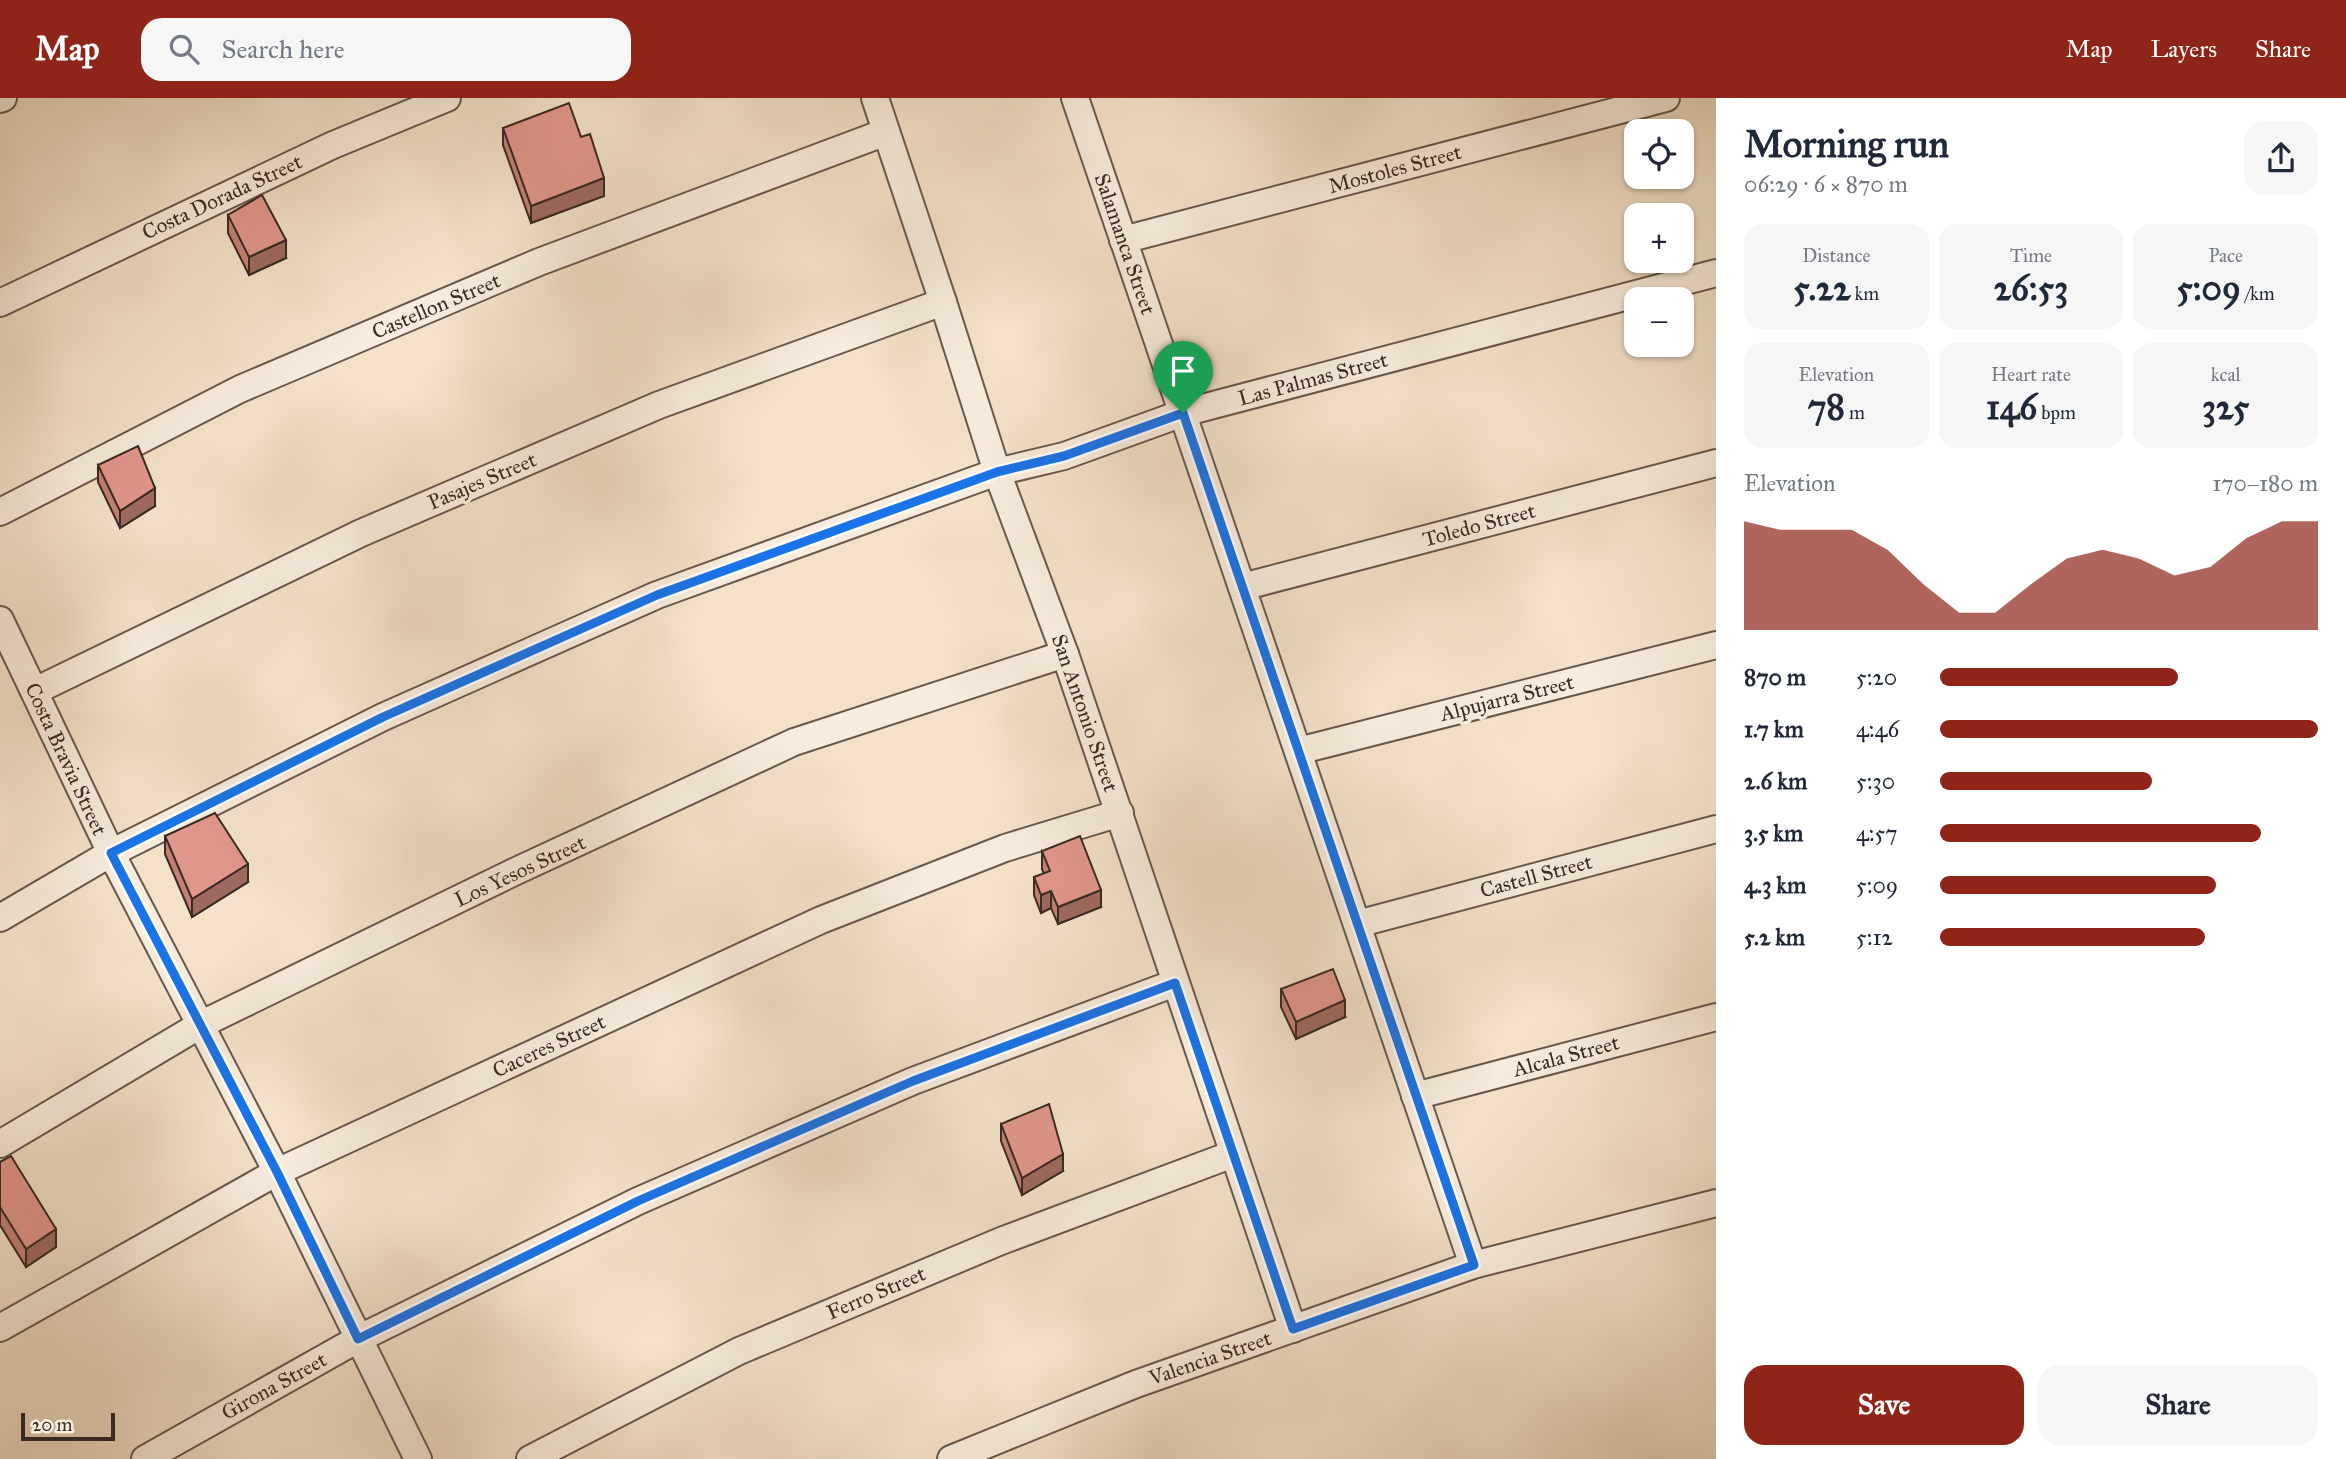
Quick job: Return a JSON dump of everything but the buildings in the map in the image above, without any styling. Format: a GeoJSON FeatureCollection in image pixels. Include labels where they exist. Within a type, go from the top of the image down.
{"type":"FeatureCollection","features":[{"type":"Feature","properties":{"kind":"street","name":"Costa Dorada Street"},"geometry":{"type":"LineString","coordinates":[[0,303],[332,145],[447,98]]}},
{"type":"Feature","properties":{"kind":"street","name":"San Antonio Street"},"geometry":{"type":"LineString","coordinates":[[875,98],[997,472],[1065,654],[1120,813],[1293,1329]]}},
{"type":"Feature","properties":{"kind":"street","name":"Salamanca Street"},"geometry":{"type":"LineString","coordinates":[[1075,98],[1474,1265]]}},
{"type":"Feature","properties":{"kind":"street","name":"Mostoles Street"},"geometry":{"type":"LineString","coordinates":[[1124,240],[1665,98]]}},
{"type":"Feature","properties":{"kind":"street","name":"Castellon Street"},"geometry":{"type":"LineString","coordinates":[[0,512],[240,389],[539,262],[886,132]]}},
{"type":"Feature","properties":{"kind":"street","name":"Las Palmas Street"},"geometry":{"type":"LineString","coordinates":[[0,918],[111,853],[383,717],[657,595],[997,472],[1064,456],[1183,413],[1716,273]]}},
{"type":"Feature","properties":{"kind":"street","name":"Pasajes Street"},"geometry":{"type":"LineString","coordinates":[[35,691],[361,533],[659,405],[943,302]]}},
{"type":"Feature","properties":{"kind":"street","name":"Toledo Street"},"geometry":{"type":"LineString","coordinates":[[1242,587],[1716,463]]}},
{"type":"Feature","properties":{"kind":"street","name":"Costa Bravia Street"},"geometry":{"type":"LineString","coordinates":[[0,620],[111,853],[277,1172],[418,1459]]}},
{"type":"Feature","properties":{"kind":"street","name":"Alpujarra Street"},"geometry":{"type":"LineString","coordinates":[[1298,751],[1716,645]]}},
{"type":"Feature","properties":{"kind":"street","name":"Los Yesos Street"},"geometry":{"type":"LineString","coordinates":[[0,1144],[200,1025],[502,878],[794,742],[1065,654]]}},
{"type":"Feature","properties":{"kind":"street","name":"Caceres Street"},"geometry":{"type":"LineString","coordinates":[[0,1328],[277,1172],[821,920],[1005,848],[1120,813]]}},
{"type":"Feature","properties":{"kind":"street","name":"Castell Street"},"geometry":{"type":"LineString","coordinates":[[1357,924],[1716,829]]}},
{"type":"Feature","properties":{"kind":"street","name":"Girona Street"},"geometry":{"type":"LineString","coordinates":[[145,1459],[358,1339],[638,1201],[913,1081],[1175,983]]}},
{"type":"Feature","properties":{"kind":"street","name":"Alcala Street"},"geometry":{"type":"LineString","coordinates":[[1415,1096],[1716,1017]]}},
{"type":"Feature","properties":{"kind":"street","name":"Ferro Street"},"geometry":{"type":"LineString","coordinates":[[530,1459],[739,1351],[1001,1241],[1234,1154]]}},
{"type":"Feature","properties":{"kind":"street","name":"Valencia Street"},"geometry":{"type":"LineString","coordinates":[[951,1459],[1136,1384],[1474,1265],[1716,1203]]}},
{"type":"Feature","properties":{"kind":"route"},"geometry":{"type":"LineString","coordinates":[[1183,413],[1474,1265],[1293,1329],[1175,983],[913,1081],[638,1201],[358,1339],[277,1172],[111,853],[383,717],[657,595],[997,472],[1064,456],[1183,413]]}}]}
